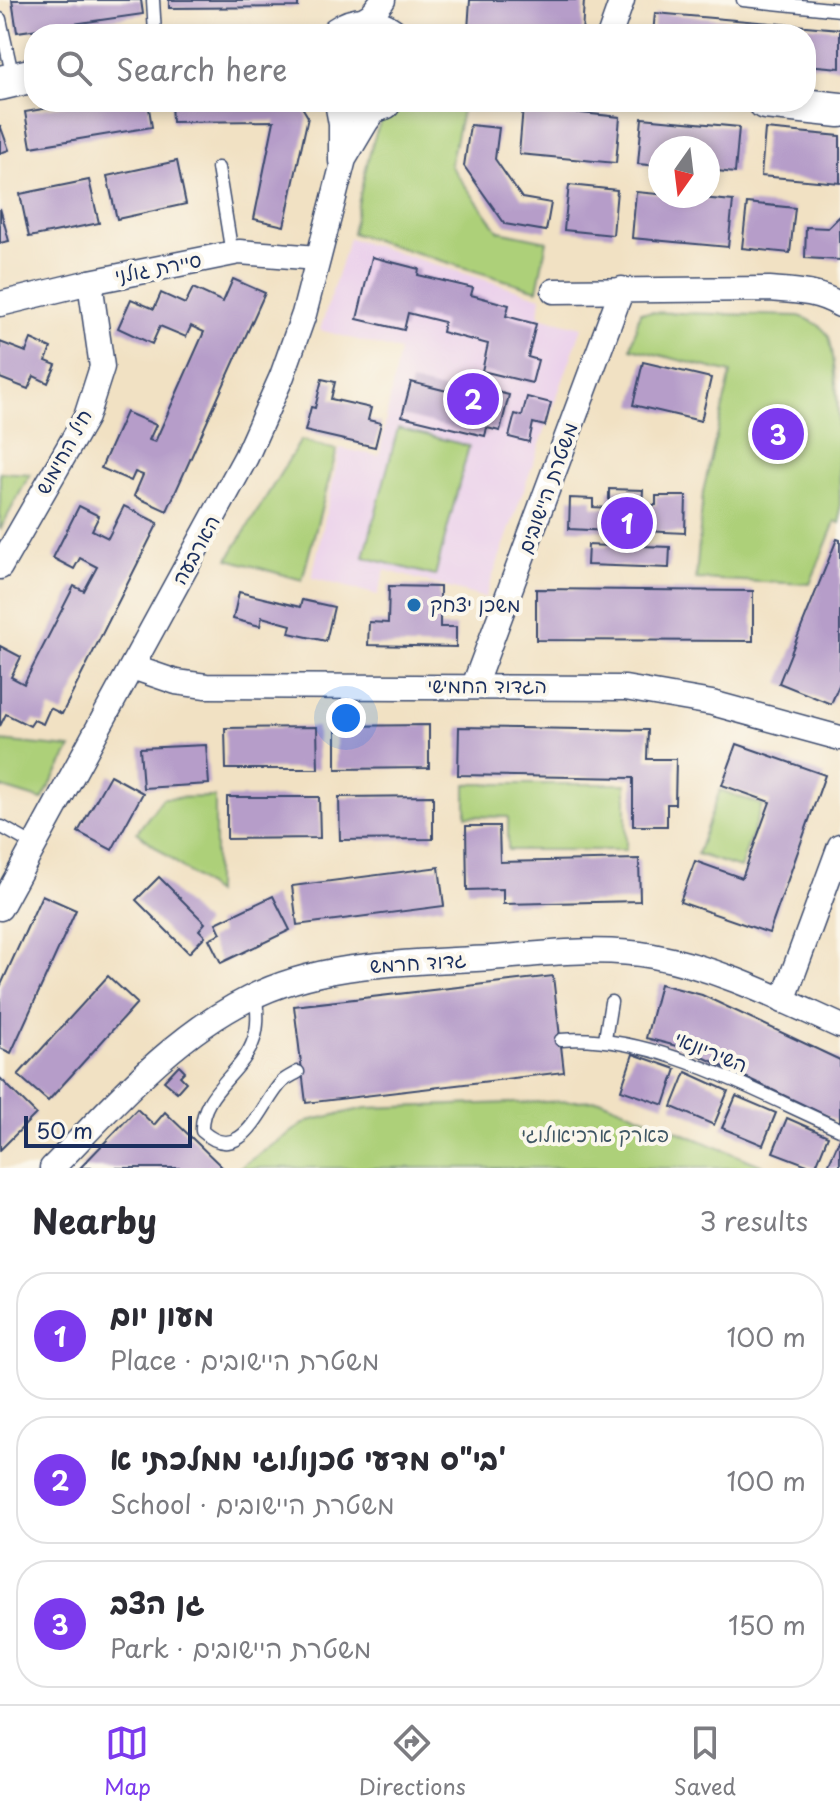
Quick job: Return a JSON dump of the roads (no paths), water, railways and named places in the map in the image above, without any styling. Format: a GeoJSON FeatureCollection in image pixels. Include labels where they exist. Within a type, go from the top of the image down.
{"type":"FeatureCollection","features":[{"type":"Feature","properties":{"kind":"street"},"geometry":{"type":"LineString","coordinates":[[357,24],[371,15],[383,0]]}},
{"type":"Feature","properties":{"kind":"street"},"geometry":{"type":"LineString","coordinates":[[391,0],[392,24]]}},
{"type":"Feature","properties":{"kind":"street"},"geometry":{"type":"LineString","coordinates":[[614,24],[622,0]]}},
{"type":"Feature","properties":{"kind":"street"},"geometry":{"type":"LineString","coordinates":[[816,107],[840,110]]}},
{"type":"Feature","properties":{"kind":"street","name":"הארבעה"},"geometry":{"type":"LineString","coordinates":[[338,112],[340,171]]}},
{"type":"Feature","properties":{"kind":"street","name":"הארבעה"},"geometry":{"type":"LineString","coordinates":[[0,908],[266,416],[304,314],[340,171],[357,137],[375,112]]}},
{"type":"Feature","properties":{"kind":"street","name":"סיירת גולני"},"geometry":{"type":"LineString","coordinates":[[0,304],[90,282],[232,254],[269,252],[318,258]]}},
{"type":"Feature","properties":{"kind":"street","name":"חיל החימוש"},"geometry":{"type":"LineString","coordinates":[[0,567],[86,417],[96,391],[102,367],[90,282]]}},
{"type":"Feature","properties":{"kind":"street","name":"משטרת היישובים"},"geometry":{"type":"LineString","coordinates":[[474,686],[622,289]]}},
{"type":"Feature","properties":{"kind":"street"},"geometry":{"type":"LineString","coordinates":[[554,291],[803,291],[840,305]]}},
{"type":"Feature","properties":{"kind":"street","name":"הגדוד החמישי"},"geometry":{"type":"LineString","coordinates":[[132,667],[165,680],[206,686],[582,687],[655,692],[723,706],[840,738]]}},
{"type":"Feature","properties":{"kind":"street"},"geometry":{"type":"LineString","coordinates":[[783,1001],[840,846]]}},
{"type":"Feature","properties":{"kind":"street","name":"גדוד חרמש"},"geometry":{"type":"LineString","coordinates":[[52,1168],[147,1071],[221,1014],[289,982],[350,968],[575,951],[650,955],[737,981],[840,1026]]}},
{"type":"Feature","properties":{"kind":"lane"},"geometry":{"type":"LineString","coordinates":[[153,0],[154,24]]}},
{"type":"Feature","properties":{"kind":"lane"},"geometry":{"type":"LineString","coordinates":[[743,0],[840,10]]}},
{"type":"Feature","properties":{"kind":"lane"},"geometry":{"type":"LineString","coordinates":[[0,19],[16,79]]}},
{"type":"Feature","properties":{"kind":"lane"},"geometry":{"type":"LineString","coordinates":[[218,168],[232,254]]}},
{"type":"Feature","properties":{"kind":"lane"},"geometry":{"type":"LineString","coordinates":[[2,827],[34,845]]}},
{"type":"Feature","properties":{"kind":"lane"},"geometry":{"type":"LineString","coordinates":[[256,995],[255,1037],[241,1063],[204,1108],[202,1131],[210,1140],[224,1144],[237,1142],[252,1130],[280,1084],[298,1072]]}},
{"type":"Feature","properties":{"kind":"lane"},"geometry":{"type":"LineString","coordinates":[[605,1039],[611,1002]]}},
{"type":"Feature","properties":{"kind":"lane","name":"השיריונאי"},"geometry":{"type":"LineString","coordinates":[[561,1040],[605,1039],[666,1055],[840,1129]]}},
{"type":"Feature","properties":{"kind":"place","name":"בי\"ס מדעי טכנולוגי ממלכתי א'"},"geometry":{"type":"Point","coordinates":[473,399]}},
{"type":"Feature","properties":{"kind":"place","name":"גן הצב"},"geometry":{"type":"Point","coordinates":[778,434]}},
{"type":"Feature","properties":{"kind":"place","name":"מעון יום"},"geometry":{"type":"Point","coordinates":[627,523]}},
{"type":"Feature","properties":{"kind":"place","name":"משכן יצחק"},"geometry":{"type":"Point","coordinates":[414,605]}},
{"type":"Feature","properties":{"kind":"park label","name":"פארק ארכיאולוגי"},"geometry":{"type":"Point","coordinates":[595,1135]}}]}
